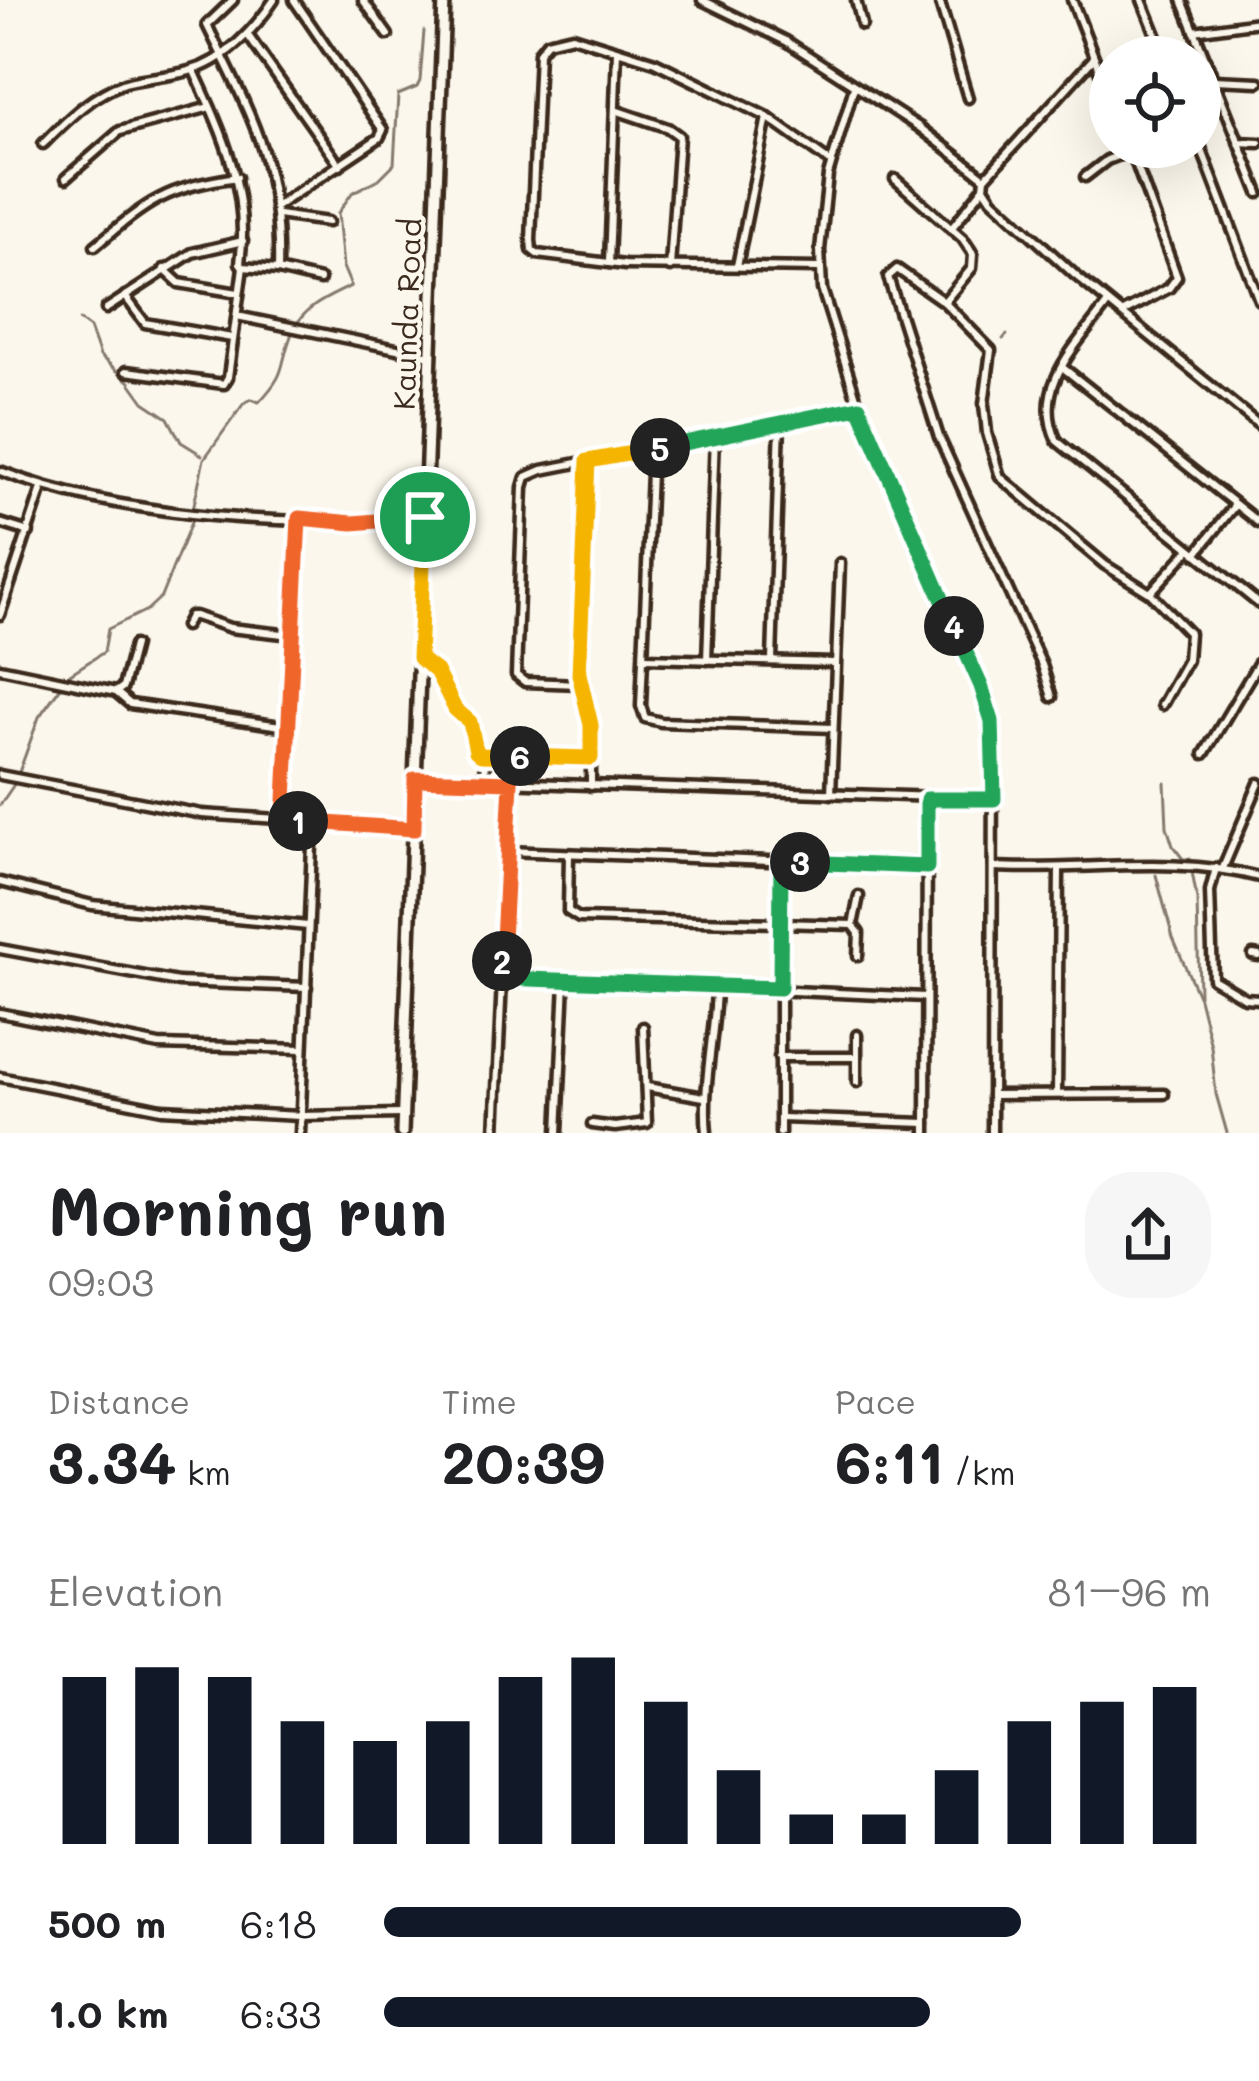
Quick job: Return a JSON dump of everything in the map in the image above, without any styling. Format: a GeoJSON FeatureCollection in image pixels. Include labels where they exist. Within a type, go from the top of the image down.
{"type":"FeatureCollection","features":[{"type":"Feature","properties":{"kind":"main road","name":"Kaunda Road"},"geometry":{"type":"LineString","coordinates":[[402,1133],[444,0]]}},
{"type":"Feature","properties":{"kind":"street"},"geometry":{"type":"LineString","coordinates":[[233,0],[207,25],[263,140],[277,206],[278,270]]}},
{"type":"Feature","properties":{"kind":"street"},"geometry":{"type":"LineString","coordinates":[[43,144],[101,94],[124,83],[194,70],[221,54],[247,34],[274,0]]}},
{"type":"Feature","properties":{"kind":"street"},"geometry":{"type":"LineString","coordinates":[[277,206],[380,138],[382,130],[294,0]]}},
{"type":"Feature","properties":{"kind":"street"},"geometry":{"type":"LineString","coordinates":[[363,0],[388,35]]}},
{"type":"Feature","properties":{"kind":"street"},"geometry":{"type":"LineString","coordinates":[[702,0],[786,41],[919,127],[1108,303],[1259,425]]}},
{"type":"Feature","properties":{"kind":"street"},"geometry":{"type":"LineString","coordinates":[[856,0],[862,25]]}},
{"type":"Feature","properties":{"kind":"street"},"geometry":{"type":"LineString","coordinates":[[939,0],[968,98]]}},
{"type":"Feature","properties":{"kind":"street"},"geometry":{"type":"LineString","coordinates":[[1072,0],[1089,45]]}},
{"type":"Feature","properties":{"kind":"street"},"geometry":{"type":"LineString","coordinates":[[1142,0],[1157,36]]}},
{"type":"Feature","properties":{"kind":"street"},"geometry":{"type":"LineString","coordinates":[[1182,0],[1196,36]]}},
{"type":"Feature","properties":{"kind":"street"},"geometry":{"type":"LineString","coordinates":[[1194,31],[1259,22]]}},
{"type":"Feature","properties":{"kind":"street"},"geometry":{"type":"LineString","coordinates":[[247,34],[340,166]]}},
{"type":"Feature","properties":{"kind":"street"},"geometry":{"type":"LineString","coordinates":[[819,268],[609,264],[532,250],[536,70],[542,46],[558,38],[582,38],[670,69],[767,117],[830,162]]}},
{"type":"Feature","properties":{"kind":"street"},"geometry":{"type":"LineString","coordinates":[[609,264],[617,51]]}},
{"type":"Feature","properties":{"kind":"street"},"geometry":{"type":"LineString","coordinates":[[951,229],[984,183],[1089,64]]}},
{"type":"Feature","properties":{"kind":"street"},"geometry":{"type":"LineString","coordinates":[[126,371],[224,384],[243,267],[237,178],[194,70]]}},
{"type":"Feature","properties":{"kind":"street"},"geometry":{"type":"LineString","coordinates":[[1221,80],[1259,82]]}},
{"type":"Feature","properties":{"kind":"street"},"geometry":{"type":"LineString","coordinates":[[854,87],[830,162],[819,268],[859,407],[981,686],[993,730],[992,1133]]}},
{"type":"Feature","properties":{"kind":"street"},"geometry":{"type":"LineString","coordinates":[[1221,98],[1259,193]]}},
{"type":"Feature","properties":{"kind":"street"},"geometry":{"type":"LineString","coordinates":[[66,178],[119,130],[210,107]]}},
{"type":"Feature","properties":{"kind":"street"},"geometry":{"type":"LineString","coordinates":[[615,110],[679,136],[670,267]]}},
{"type":"Feature","properties":{"kind":"street"},"geometry":{"type":"LineString","coordinates":[[737,267],[767,117]]}},
{"type":"Feature","properties":{"kind":"street"},"geometry":{"type":"LineString","coordinates":[[1238,142],[1259,143]]}},
{"type":"Feature","properties":{"kind":"street"},"geometry":{"type":"LineString","coordinates":[[1085,177],[1097,168]]}},
{"type":"Feature","properties":{"kind":"street"},"geometry":{"type":"LineString","coordinates":[[1122,314],[1169,288],[1177,278],[1137,168]]}},
{"type":"Feature","properties":{"kind":"street"},"geometry":{"type":"LineString","coordinates":[[1209,168],[1259,300]]}},
{"type":"Feature","properties":{"kind":"street"},"geometry":{"type":"LineString","coordinates":[[95,246],[152,199],[197,183],[237,178]]}},
{"type":"Feature","properties":{"kind":"street"},"geometry":{"type":"LineString","coordinates":[[895,178],[967,244],[974,261],[944,302]]}},
{"type":"Feature","properties":{"kind":"street"},"geometry":{"type":"LineString","coordinates":[[278,215],[328,223]]}},
{"type":"Feature","properties":{"kind":"street"},"geometry":{"type":"LineString","coordinates":[[106,309],[192,253],[243,241]]}},
{"type":"Feature","properties":{"kind":"street"},"geometry":{"type":"LineString","coordinates":[[243,267],[320,280]]}},
{"type":"Feature","properties":{"kind":"street"},"geometry":{"type":"LineString","coordinates":[[164,269],[179,283],[239,293]]}},
{"type":"Feature","properties":{"kind":"street"},"geometry":{"type":"LineString","coordinates":[[1052,697],[939,436],[889,272],[901,271],[944,302],[991,350],[984,404],[1000,477],[1105,565],[1150,593],[1189,633],[1186,660],[1162,704]]}},
{"type":"Feature","properties":{"kind":"street"},"geometry":{"type":"LineString","coordinates":[[125,296],[145,322],[233,339]]}},
{"type":"Feature","properties":{"kind":"street"},"geometry":{"type":"LineString","coordinates":[[1108,303],[1053,380],[1048,404],[1058,440],[1259,604]]}},
{"type":"Feature","properties":{"kind":"street"},"geometry":{"type":"LineString","coordinates":[[237,316],[431,356]]}},
{"type":"Feature","properties":{"kind":"street"},"geometry":{"type":"LineString","coordinates":[[1062,367],[1259,524]]}},
{"type":"Feature","properties":{"kind":"street"},"geometry":{"type":"LineString","coordinates":[[580,684],[525,682],[515,669],[524,480],[542,470],[859,407]]}},
{"type":"Feature","properties":{"kind":"street"},"geometry":{"type":"LineString","coordinates":[[772,660],[780,423]]}},
{"type":"Feature","properties":{"kind":"street"},"geometry":{"type":"LineString","coordinates":[[707,660],[715,435]]}},
{"type":"Feature","properties":{"kind":"street"},"geometry":{"type":"LineString","coordinates":[[652,449],[642,712],[652,721],[833,728]]}},
{"type":"Feature","properties":{"kind":"street"},"geometry":{"type":"LineString","coordinates":[[588,461],[580,684],[591,725],[591,785]]}},
{"type":"Feature","properties":{"kind":"street"},"geometry":{"type":"LineString","coordinates":[[0,471],[42,487],[118,505],[216,516],[353,523],[425,517]]}},
{"type":"Feature","properties":{"kind":"street"},"geometry":{"type":"LineString","coordinates":[[0,615],[3,594],[42,487]]}},
{"type":"Feature","properties":{"kind":"street"},"geometry":{"type":"LineString","coordinates":[[1150,593],[1236,505]]}},
{"type":"Feature","properties":{"kind":"street"},"geometry":{"type":"LineString","coordinates":[[284,820],[299,518]]}},
{"type":"Feature","properties":{"kind":"street"},"geometry":{"type":"LineString","coordinates":[[0,523],[29,532]]}},
{"type":"Feature","properties":{"kind":"street"},"geometry":{"type":"LineString","coordinates":[[831,794],[840,563]]}},
{"type":"Feature","properties":{"kind":"street"},"geometry":{"type":"LineString","coordinates":[[185,626],[195,616],[230,628],[292,635]]}},
{"type":"Feature","properties":{"kind":"street"},"geometry":{"type":"LineString","coordinates":[[116,692],[123,687],[134,645]]}},
{"type":"Feature","properties":{"kind":"street"},"geometry":{"type":"LineString","coordinates":[[419,658],[436,671],[455,709],[470,722],[476,751],[486,756],[591,758]]}},
{"type":"Feature","properties":{"kind":"street"},"geometry":{"type":"LineString","coordinates":[[644,658],[834,663]]}},
{"type":"Feature","properties":{"kind":"street"},"geometry":{"type":"LineString","coordinates":[[1204,754],[1259,662]]}},
{"type":"Feature","properties":{"kind":"street"},"geometry":{"type":"LineString","coordinates":[[0,668],[116,692],[142,709],[288,727]]}},
{"type":"Feature","properties":{"kind":"street"},"geometry":{"type":"LineString","coordinates":[[483,780],[486,756]]}},
{"type":"Feature","properties":{"kind":"street"},"geometry":{"type":"LineString","coordinates":[[0,775],[172,810],[414,829]]}},
{"type":"Feature","properties":{"kind":"street"},"geometry":{"type":"LineString","coordinates":[[415,779],[994,799]]}},
{"type":"Feature","properties":{"kind":"street"},"geometry":{"type":"LineString","coordinates":[[495,1133],[511,782]]}},
{"type":"Feature","properties":{"kind":"street"},"geometry":{"type":"LineString","coordinates":[[1259,783],[1210,891],[1212,974],[1216,982],[1245,998],[1259,999]]}},
{"type":"Feature","properties":{"kind":"street"},"geometry":{"type":"LineString","coordinates":[[926,1133],[927,799]]}},
{"type":"Feature","properties":{"kind":"street"},"geometry":{"type":"LineString","coordinates":[[300,1133],[313,822]]}},
{"type":"Feature","properties":{"kind":"street"},"geometry":{"type":"LineString","coordinates":[[506,851],[927,867]]}},
{"type":"Feature","properties":{"kind":"street"},"geometry":{"type":"LineString","coordinates":[[569,854],[568,911],[579,918],[853,925]]}},
{"type":"Feature","properties":{"kind":"street"},"geometry":{"type":"LineString","coordinates":[[780,1133],[781,861]]}},
{"type":"Feature","properties":{"kind":"street"},"geometry":{"type":"LineString","coordinates":[[993,867],[1219,868],[1259,877]]}},
{"type":"Feature","properties":{"kind":"street"},"geometry":{"type":"LineString","coordinates":[[1058,1094],[1059,869]]}},
{"type":"Feature","properties":{"kind":"street"},"geometry":{"type":"LineString","coordinates":[[0,882],[92,904],[176,916],[308,926]]}},
{"type":"Feature","properties":{"kind":"street"},"geometry":{"type":"LineString","coordinates":[[858,956],[859,934],[853,925],[859,896]]}},
{"type":"Feature","properties":{"kind":"street"},"geometry":{"type":"LineString","coordinates":[[0,949],[178,982],[307,987]]}},
{"type":"Feature","properties":{"kind":"street"},"geometry":{"type":"LineString","coordinates":[[501,978],[925,997]]}},
{"type":"Feature","properties":{"kind":"street"},"geometry":{"type":"LineString","coordinates":[[559,1133],[565,981]]}},
{"type":"Feature","properties":{"kind":"street"},"geometry":{"type":"LineString","coordinates":[[706,1133],[704,1097],[716,988]]}},
{"type":"Feature","properties":{"kind":"street"},"geometry":{"type":"LineString","coordinates":[[0,1013],[159,1045],[303,1049]]}},
{"type":"Feature","properties":{"kind":"street"},"geometry":{"type":"LineString","coordinates":[[592,1124],[647,1124],[643,1027]]}},
{"type":"Feature","properties":{"kind":"street"},"geometry":{"type":"LineString","coordinates":[[857,1035],[857,1082]]}},
{"type":"Feature","properties":{"kind":"street"},"geometry":{"type":"LineString","coordinates":[[779,1057],[857,1057]]}},
{"type":"Feature","properties":{"kind":"street"},"geometry":{"type":"LineString","coordinates":[[0,1077],[162,1109],[300,1116],[402,1114]]}},
{"type":"Feature","properties":{"kind":"street"},"geometry":{"type":"LineString","coordinates":[[647,1088],[704,1097]]}},
{"type":"Feature","properties":{"kind":"street"},"geometry":{"type":"LineString","coordinates":[[992,1095],[1164,1094]]}},
{"type":"Feature","properties":{"kind":"street"},"geometry":{"type":"LineString","coordinates":[[781,1118],[926,1123]]}},
{"type":"Feature","properties":{"kind":"waterway"},"geometry":{"type":"LineString","coordinates":[[193,509],[204,459],[244,403],[259,402],[275,383],[302,316],[351,286],[343,267],[338,213],[352,193],[379,179],[394,164],[398,95],[420,81],[424,31]]}},
{"type":"Feature","properties":{"kind":"waterway"},"geometry":{"type":"LineString","coordinates":[[79,320],[90,328],[100,356],[129,381],[144,402],[168,418],[181,442],[202,455]]}},
{"type":"Feature","properties":{"kind":"waterway"},"geometry":{"type":"LineString","coordinates":[[1003,339],[1007,335]]}},
{"type":"Feature","properties":{"kind":"waterway"},"geometry":{"type":"LineString","coordinates":[[18,775],[39,717],[70,674],[104,652],[108,629],[147,610],[161,597],[192,520]]}},
{"type":"Feature","properties":{"kind":"waterway"},"geometry":{"type":"LineString","coordinates":[[0,805],[15,783]]}},
{"type":"Feature","properties":{"kind":"waterway"},"geometry":{"type":"LineString","coordinates":[[1165,783],[1173,846],[1183,859],[1190,859]]}},
{"type":"Feature","properties":{"kind":"waterway"},"geometry":{"type":"LineString","coordinates":[[1192,872],[1199,995]]}},
{"type":"Feature","properties":{"kind":"waterway"},"geometry":{"type":"LineString","coordinates":[[1156,875],[1173,938],[1199,998],[1227,1133]]}},
{"type":"Feature","properties":{"kind":"route"},"geometry":{"type":"LineString","coordinates":[[859,407],[981,686],[993,730],[994,799],[927,799],[927,867],[781,861],[780,988],[501,978],[511,782],[415,779],[414,829],[284,820],[299,518],[353,523],[425,517],[419,658],[436,671],[455,709],[470,722],[476,751],[486,756],[591,758],[591,725],[579,674],[588,461],[859,407]]}}]}
